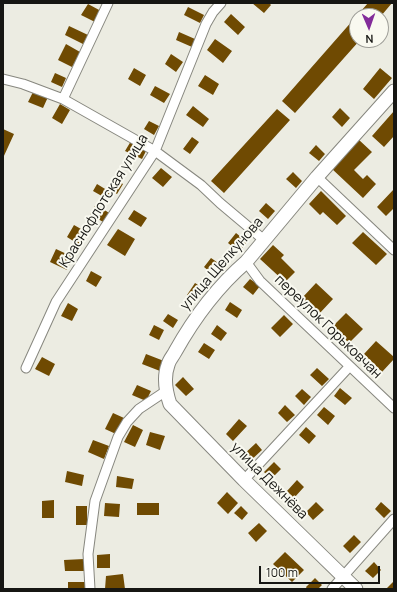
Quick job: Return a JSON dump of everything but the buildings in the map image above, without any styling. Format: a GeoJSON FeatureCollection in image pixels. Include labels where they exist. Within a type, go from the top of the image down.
{"type":"FeatureCollection","features":[{"type":"Feature","properties":{"kind":"main road","name":"улица Щелкунова"},"geometry":{"type":"LineString","coordinates":[[166,391],[168,365],[182,339],[211,298],[246,262],[317,177],[394,91]]}},
{"type":"Feature","properties":{"kind":"main road","name":"улица Дежнёва"},"geometry":{"type":"LineString","coordinates":[[166,391],[170,404],[244,480],[356,589]]}},
{"type":"Feature","properties":{"kind":"street"},"geometry":{"type":"LineString","coordinates":[[63,99],[108,3]]}},
{"type":"Feature","properties":{"kind":"street","name":"Краснофлотская улица"},"geometry":{"type":"LineString","coordinates":[[26,368],[56,302],[155,151],[206,24],[213,12],[221,3]]}},
{"type":"Feature","properties":{"kind":"street"},"geometry":{"type":"LineString","coordinates":[[3,79],[23,84],[63,99],[155,151],[201,184],[220,203],[264,240]]}},
{"type":"Feature","properties":{"kind":"street"},"geometry":{"type":"LineString","coordinates":[[317,177],[394,250]]}},
{"type":"Feature","properties":{"kind":"street","name":"переулок Горьковчан"},"geometry":{"type":"LineString","coordinates":[[246,262],[260,282],[394,408]]}},
{"type":"Feature","properties":{"kind":"street"},"geometry":{"type":"LineString","coordinates":[[244,480],[349,367]]}},
{"type":"Feature","properties":{"kind":"street"},"geometry":{"type":"LineString","coordinates":[[90,589],[88,554],[95,501],[118,437],[126,422],[139,409],[166,391]]}},
{"type":"Feature","properties":{"kind":"street"},"geometry":{"type":"LineString","coordinates":[[332,589],[394,519]]}}]}
